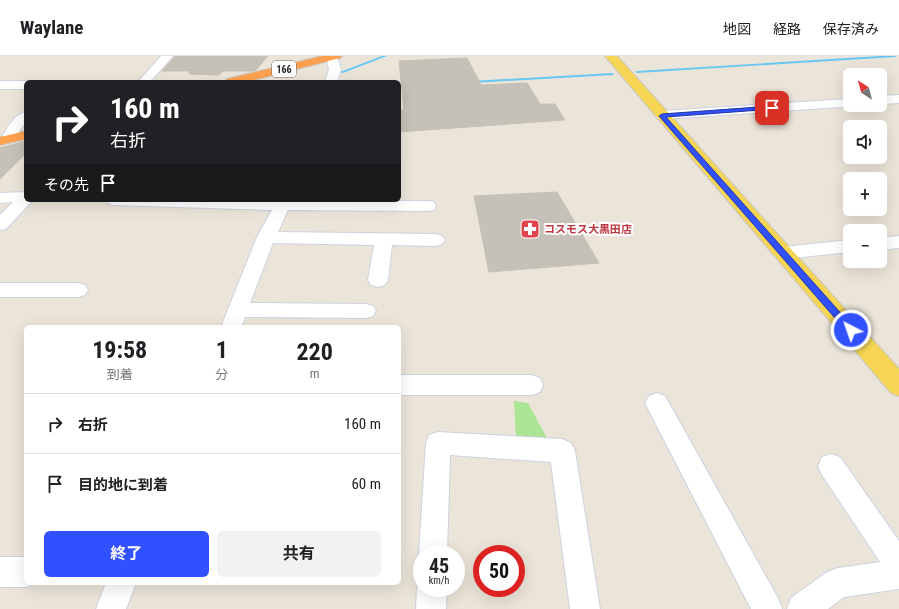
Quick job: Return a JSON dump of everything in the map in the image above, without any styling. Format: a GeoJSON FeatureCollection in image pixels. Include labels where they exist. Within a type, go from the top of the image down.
{"type":"FeatureCollection","features":[{"type":"Feature","properties":{"kind":"highway","name":"166"},"geometry":{"type":"LineString","coordinates":[[240,80],[333,57]]}},
{"type":"Feature","properties":{"kind":"highway"},"geometry":{"type":"LineString","coordinates":[[4,140],[24,135]]}},
{"type":"Feature","properties":{"kind":"main road"},"geometry":{"type":"LineString","coordinates":[[612,56],[662,116],[899,386]]}},
{"type":"Feature","properties":{"kind":"street"},"geometry":{"type":"LineString","coordinates":[[146,80],[167,56]]}},
{"type":"Feature","properties":{"kind":"street"},"geometry":{"type":"LineString","coordinates":[[332,80],[335,69],[333,57]]}},
{"type":"Feature","properties":{"kind":"street"},"geometry":{"type":"LineString","coordinates":[[0,85],[24,85]]}},
{"type":"Feature","properties":{"kind":"street"},"geometry":{"type":"LineString","coordinates":[[887,100],[899,99]]}},
{"type":"Feature","properties":{"kind":"street"},"geometry":{"type":"LineString","coordinates":[[662,116],[843,103]]}},
{"type":"Feature","properties":{"kind":"street"},"geometry":{"type":"LineString","coordinates":[[4,140],[24,118]]}},
{"type":"Feature","properties":{"kind":"street"},"geometry":{"type":"LineString","coordinates":[[0,198],[24,198]]}},
{"type":"Feature","properties":{"kind":"street"},"geometry":{"type":"LineString","coordinates":[[0,225],[24,200]]}},
{"type":"Feature","properties":{"kind":"street"},"geometry":{"type":"LineString","coordinates":[[227,202],[428,206]]}},
{"type":"Feature","properties":{"kind":"street"},"geometry":{"type":"LineString","coordinates":[[284,203],[266,237],[235,318],[366,311]]}},
{"type":"Feature","properties":{"kind":"street"},"geometry":{"type":"LineString","coordinates":[[266,237],[436,240]]}},
{"type":"Feature","properties":{"kind":"street"},"geometry":{"type":"LineString","coordinates":[[378,280],[384,239]]}},
{"type":"Feature","properties":{"kind":"street"},"geometry":{"type":"LineString","coordinates":[[887,243],[899,242]]}},
{"type":"Feature","properties":{"kind":"street"},"geometry":{"type":"LineString","coordinates":[[783,253],[843,247]]}},
{"type":"Feature","properties":{"kind":"street"},"geometry":{"type":"LineString","coordinates":[[0,290],[78,290]]}},
{"type":"Feature","properties":{"kind":"street"},"geometry":{"type":"LineString","coordinates":[[401,385],[532,385]]}},
{"type":"Feature","properties":{"kind":"street"},"geometry":{"type":"LineString","coordinates":[[657,403],[767,609]]}},
{"type":"Feature","properties":{"kind":"street"},"geometry":{"type":"LineString","coordinates":[[433,545],[438,443],[562,451],[586,609]]}},
{"type":"Feature","properties":{"kind":"street"},"geometry":{"type":"LineString","coordinates":[[831,466],[888,550],[899,560]]}},
{"type":"Feature","properties":{"kind":"street"},"geometry":{"type":"LineString","coordinates":[[0,572],[24,572]]}},
{"type":"Feature","properties":{"kind":"street"},"geometry":{"type":"LineString","coordinates":[[802,609],[838,583],[899,574]]}},
{"type":"Feature","properties":{"kind":"street"},"geometry":{"type":"LineString","coordinates":[[111,609],[120,585]]}},
{"type":"Feature","properties":{"kind":"street"},"geometry":{"type":"LineString","coordinates":[[431,609],[432,597]]}},
{"type":"Feature","properties":{"kind":"green space"},"geometry":{"type":"Polygon","coordinates":[[[514,401],[528,403],[548,440],[516,438],[514,401]]]}},
{"type":"Feature","properties":{"kind":"building"},"geometry":{"type":"Polygon","coordinates":[[[175,56],[268,56],[255,71],[223,71],[219,75],[189,74],[190,71],[162,71],[175,56]]]}},
{"type":"Feature","properties":{"kind":"building"},"geometry":{"type":"Polygon","coordinates":[[[467,58],[481,85],[527,83],[540,104],[555,104],[565,120],[401,132],[401,111],[404,110],[399,61],[467,58]]]}},
{"type":"Feature","properties":{"kind":"building"},"geometry":{"type":"Polygon","coordinates":[[[24,142],[24,155],[0,179],[0,148],[24,142]]]}},
{"type":"Feature","properties":{"kind":"building","name":"コスモス大黒田店"},"geometry":{"type":"Polygon","coordinates":[[[557,192],[599,263],[489,272],[474,196],[557,192]]]}},
{"type":"Feature","properties":{"kind":"waterway"},"geometry":{"type":"LineString","coordinates":[[342,72],[385,56]]}},
{"type":"Feature","properties":{"kind":"waterway"},"geometry":{"type":"LineString","coordinates":[[637,72],[895,56]]}},
{"type":"Feature","properties":{"kind":"waterway"},"geometry":{"type":"LineString","coordinates":[[472,82],[612,74]]}},
{"type":"Feature","properties":{"kind":"place","name":"コスモス大黒田店"},"geometry":{"type":"Point","coordinates":[530,229]}},
{"type":"Feature","properties":{"kind":"route"},"geometry":{"type":"LineString","coordinates":[[772,108],[662,116],[851,330]]}}]}
